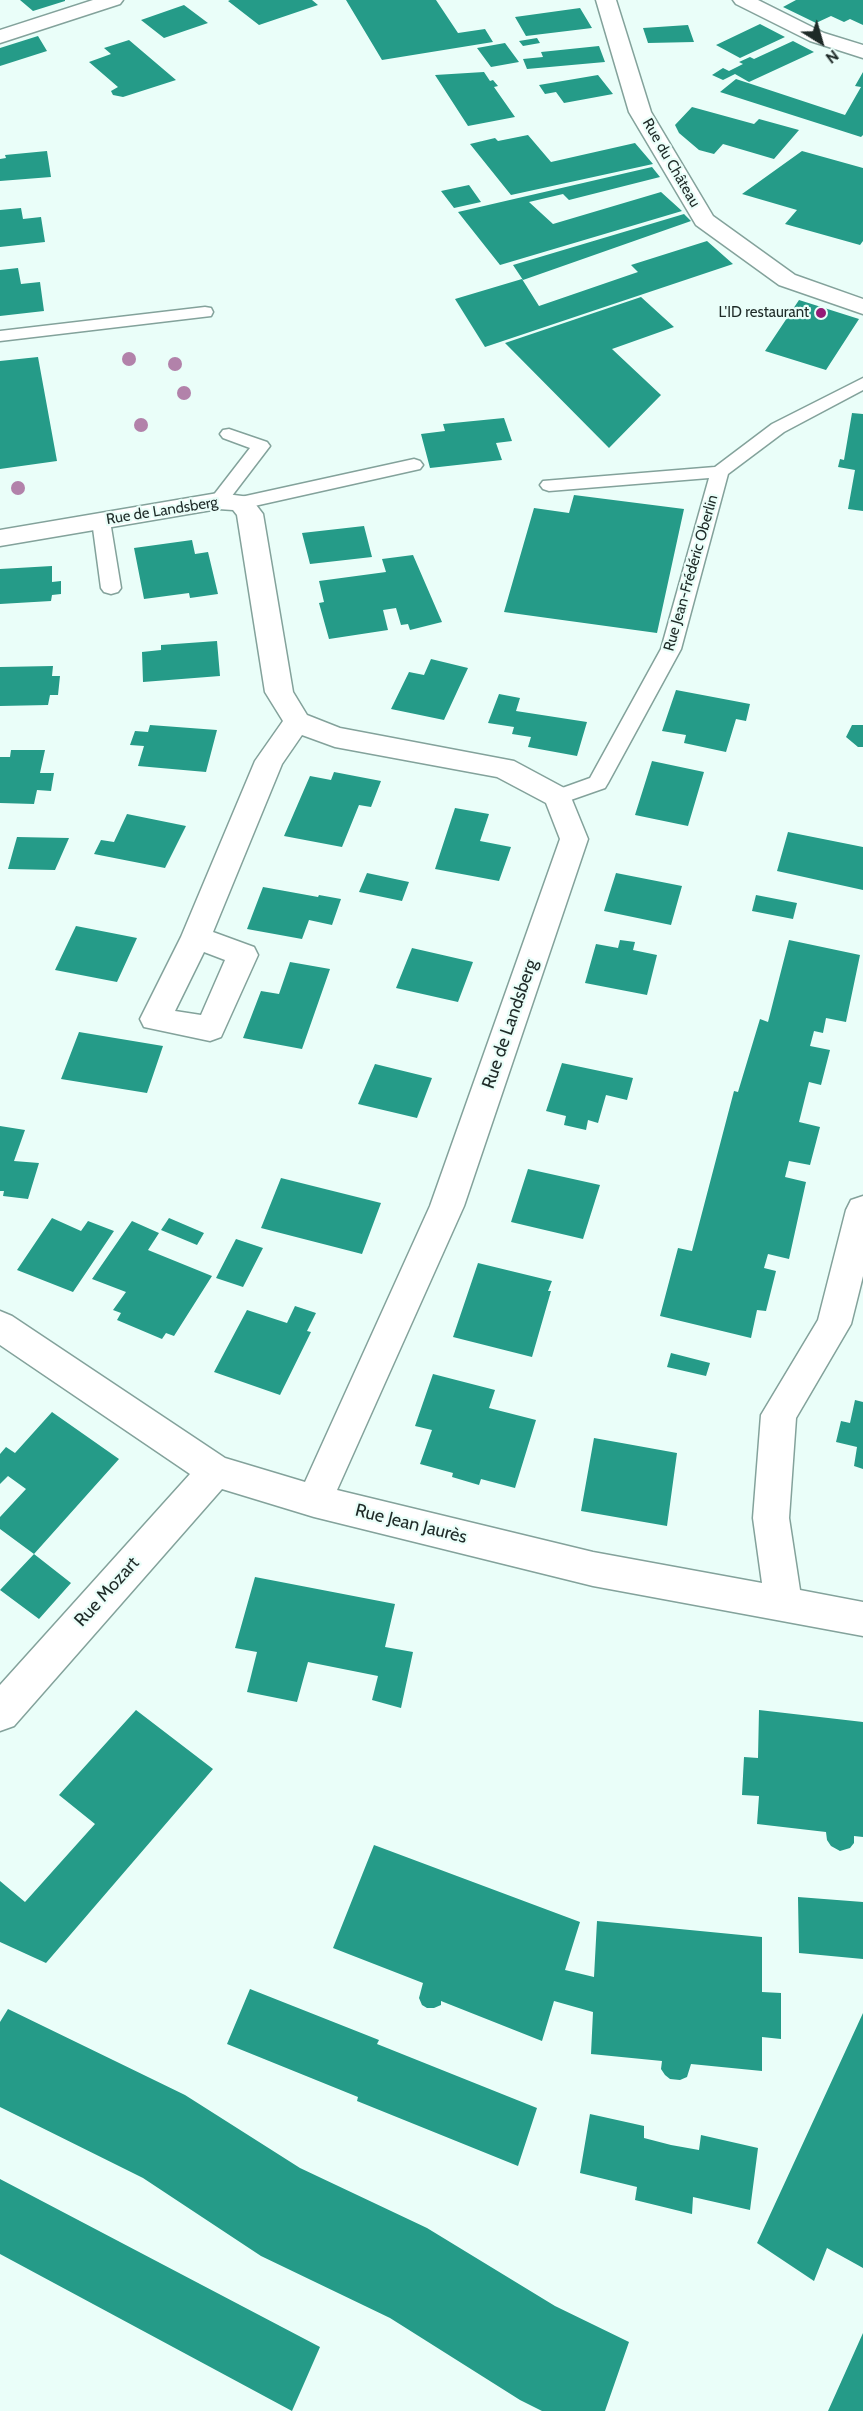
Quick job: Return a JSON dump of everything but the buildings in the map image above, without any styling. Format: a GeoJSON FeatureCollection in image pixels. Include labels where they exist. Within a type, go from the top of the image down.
{"type":"FeatureCollection","features":[{"type":"Feature","properties":{"kind":"street"},"geometry":{"type":"LineString","coordinates":[[0,37],[113,0]]}},
{"type":"Feature","properties":{"kind":"street","name":"Rue du Château"},"geometry":{"type":"LineString","coordinates":[[606,0],[640,112],[704,220],[787,280],[863,307]]}},
{"type":"Feature","properties":{"kind":"street"},"geometry":{"type":"LineString","coordinates":[[743,0],[818,37],[863,52]]}},
{"type":"Feature","properties":{"kind":"street","name":"Rue de Landsberg"},"geometry":{"type":"LineString","coordinates":[[0,538],[229,502],[250,514],[279,692],[297,722]]}},
{"type":"Feature","properties":{"kind":"street"},"geometry":{"type":"LineString","coordinates":[[195,937],[269,761],[297,722],[335,737],[504,768],[558,796]]}},
{"type":"Feature","properties":{"kind":"street","name":"Rue de Landsberg"},"geometry":{"type":"LineString","coordinates":[[314,1501],[447,1206],[573,839],[558,796]]}},
{"type":"Feature","properties":{"kind":"street"},"geometry":{"type":"LineString","coordinates":[[784,1605],[771,1518],[779,1415],[834,1324],[863,1210]]}},
{"type":"Feature","properties":{"kind":"street","name":"Rue Jean Jaurès"},"geometry":{"type":"LineString","coordinates":[[0,1326],[215,1471],[314,1501],[593,1569],[863,1619]]}},
{"type":"Feature","properties":{"kind":"street","name":"Rue Mozart"},"geometry":{"type":"LineString","coordinates":[[0,1713],[215,1471]]}},
{"type":"Feature","properties":{"kind":"lane"},"geometry":{"type":"LineString","coordinates":[[0,336],[205,312]]}},
{"type":"Feature","properties":{"kind":"lane","name":"Rue Jean-Frédéric Oberlin"},"geometry":{"type":"LineString","coordinates":[[558,796],[598,783],[671,650],[720,472],[778,429],[863,383]]}},
{"type":"Feature","properties":{"kind":"lane"},"geometry":{"type":"LineString","coordinates":[[229,434],[261,446],[229,502]]}},
{"type":"Feature","properties":{"kind":"lane"},"geometry":{"type":"LineString","coordinates":[[229,502],[414,465]]}},
{"type":"Feature","properties":{"kind":"lane"},"geometry":{"type":"LineString","coordinates":[[549,485],[720,472]]}},
{"type":"Feature","properties":{"kind":"lane"},"geometry":{"type":"LineString","coordinates":[[100,521],[111,588]]}},
{"type":"Feature","properties":{"kind":"place","name":"L'ID restaurant"},"geometry":{"type":"Point","coordinates":[821,313]}}]}
